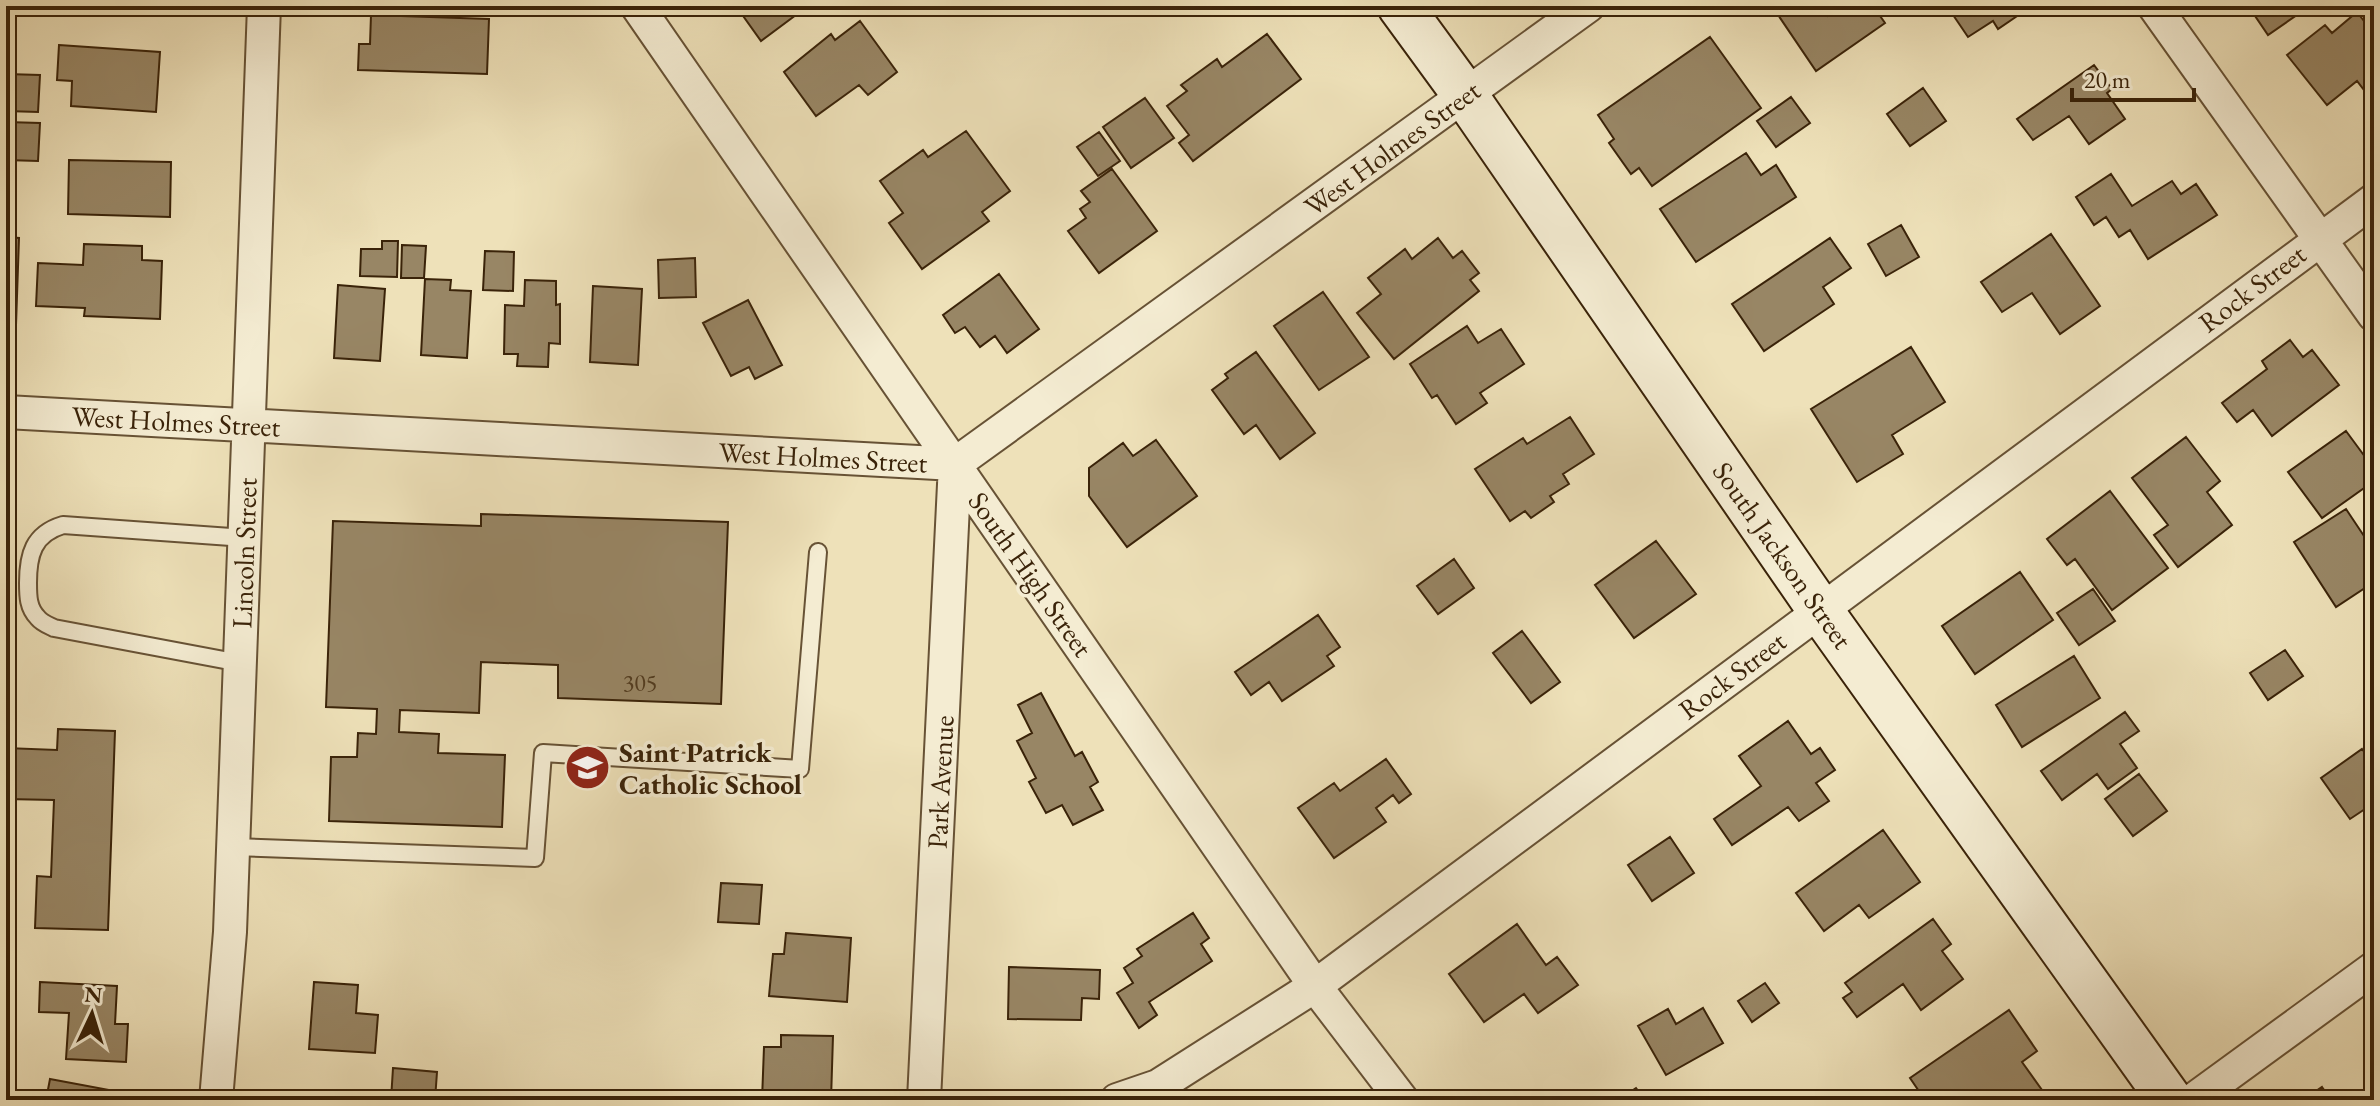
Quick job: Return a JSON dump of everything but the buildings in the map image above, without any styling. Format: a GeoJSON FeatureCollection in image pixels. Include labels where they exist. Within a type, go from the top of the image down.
{"type":"FeatureCollection","features":[{"type":"Feature","properties":{"kind":"street","name":"Lincoln Street"},"geometry":{"type":"LineString","coordinates":[[216,1100],[230,932],[264,6]]}},
{"type":"Feature","properties":{"kind":"street","name":"South High Street"},"geometry":{"type":"LineString","coordinates":[[637,6],[1315,986],[1402,1100]]}},
{"type":"Feature","properties":{"kind":"street","name":"South Jackson Street"},"geometry":{"type":"LineString","coordinates":[[1400,6],[1465,95],[1820,610],[2170,1100]]}},
{"type":"Feature","properties":{"kind":"street","name":"West Holmes Street"},"geometry":{"type":"LineString","coordinates":[[6,412],[955,464],[1588,6]]}},
{"type":"Feature","properties":{"kind":"street"},"geometry":{"type":"LineString","coordinates":[[2154,6],[2374,315]]}},
{"type":"Feature","properties":{"kind":"street","name":"Rock Street"},"geometry":{"type":"LineString","coordinates":[[1117,1100],[1158,1086],[1315,986],[2374,200]]}},
{"type":"Feature","properties":{"kind":"street","name":"Park Avenue"},"geometry":{"type":"LineString","coordinates":[[924,1100],[955,464]]}},
{"type":"Feature","properties":{"kind":"street"},"geometry":{"type":"LineString","coordinates":[[2193,1100],[2374,968]]}},
{"type":"Feature","properties":{"kind":"lane"},"geometry":{"type":"LineString","coordinates":[[240,663],[54,628],[38,618],[29,605],[28,561],[37,541],[45,533],[63,525],[245,538]]}},
{"type":"Feature","properties":{"kind":"lane"},"geometry":{"type":"LineString","coordinates":[[233,847],[535,858],[543,753],[800,769],[818,552]]}},
{"type":"Feature","properties":{"kind":"place","name":"Saint Patrick Catholic School"},"geometry":{"type":"Point","coordinates":[588,768]}}]}
